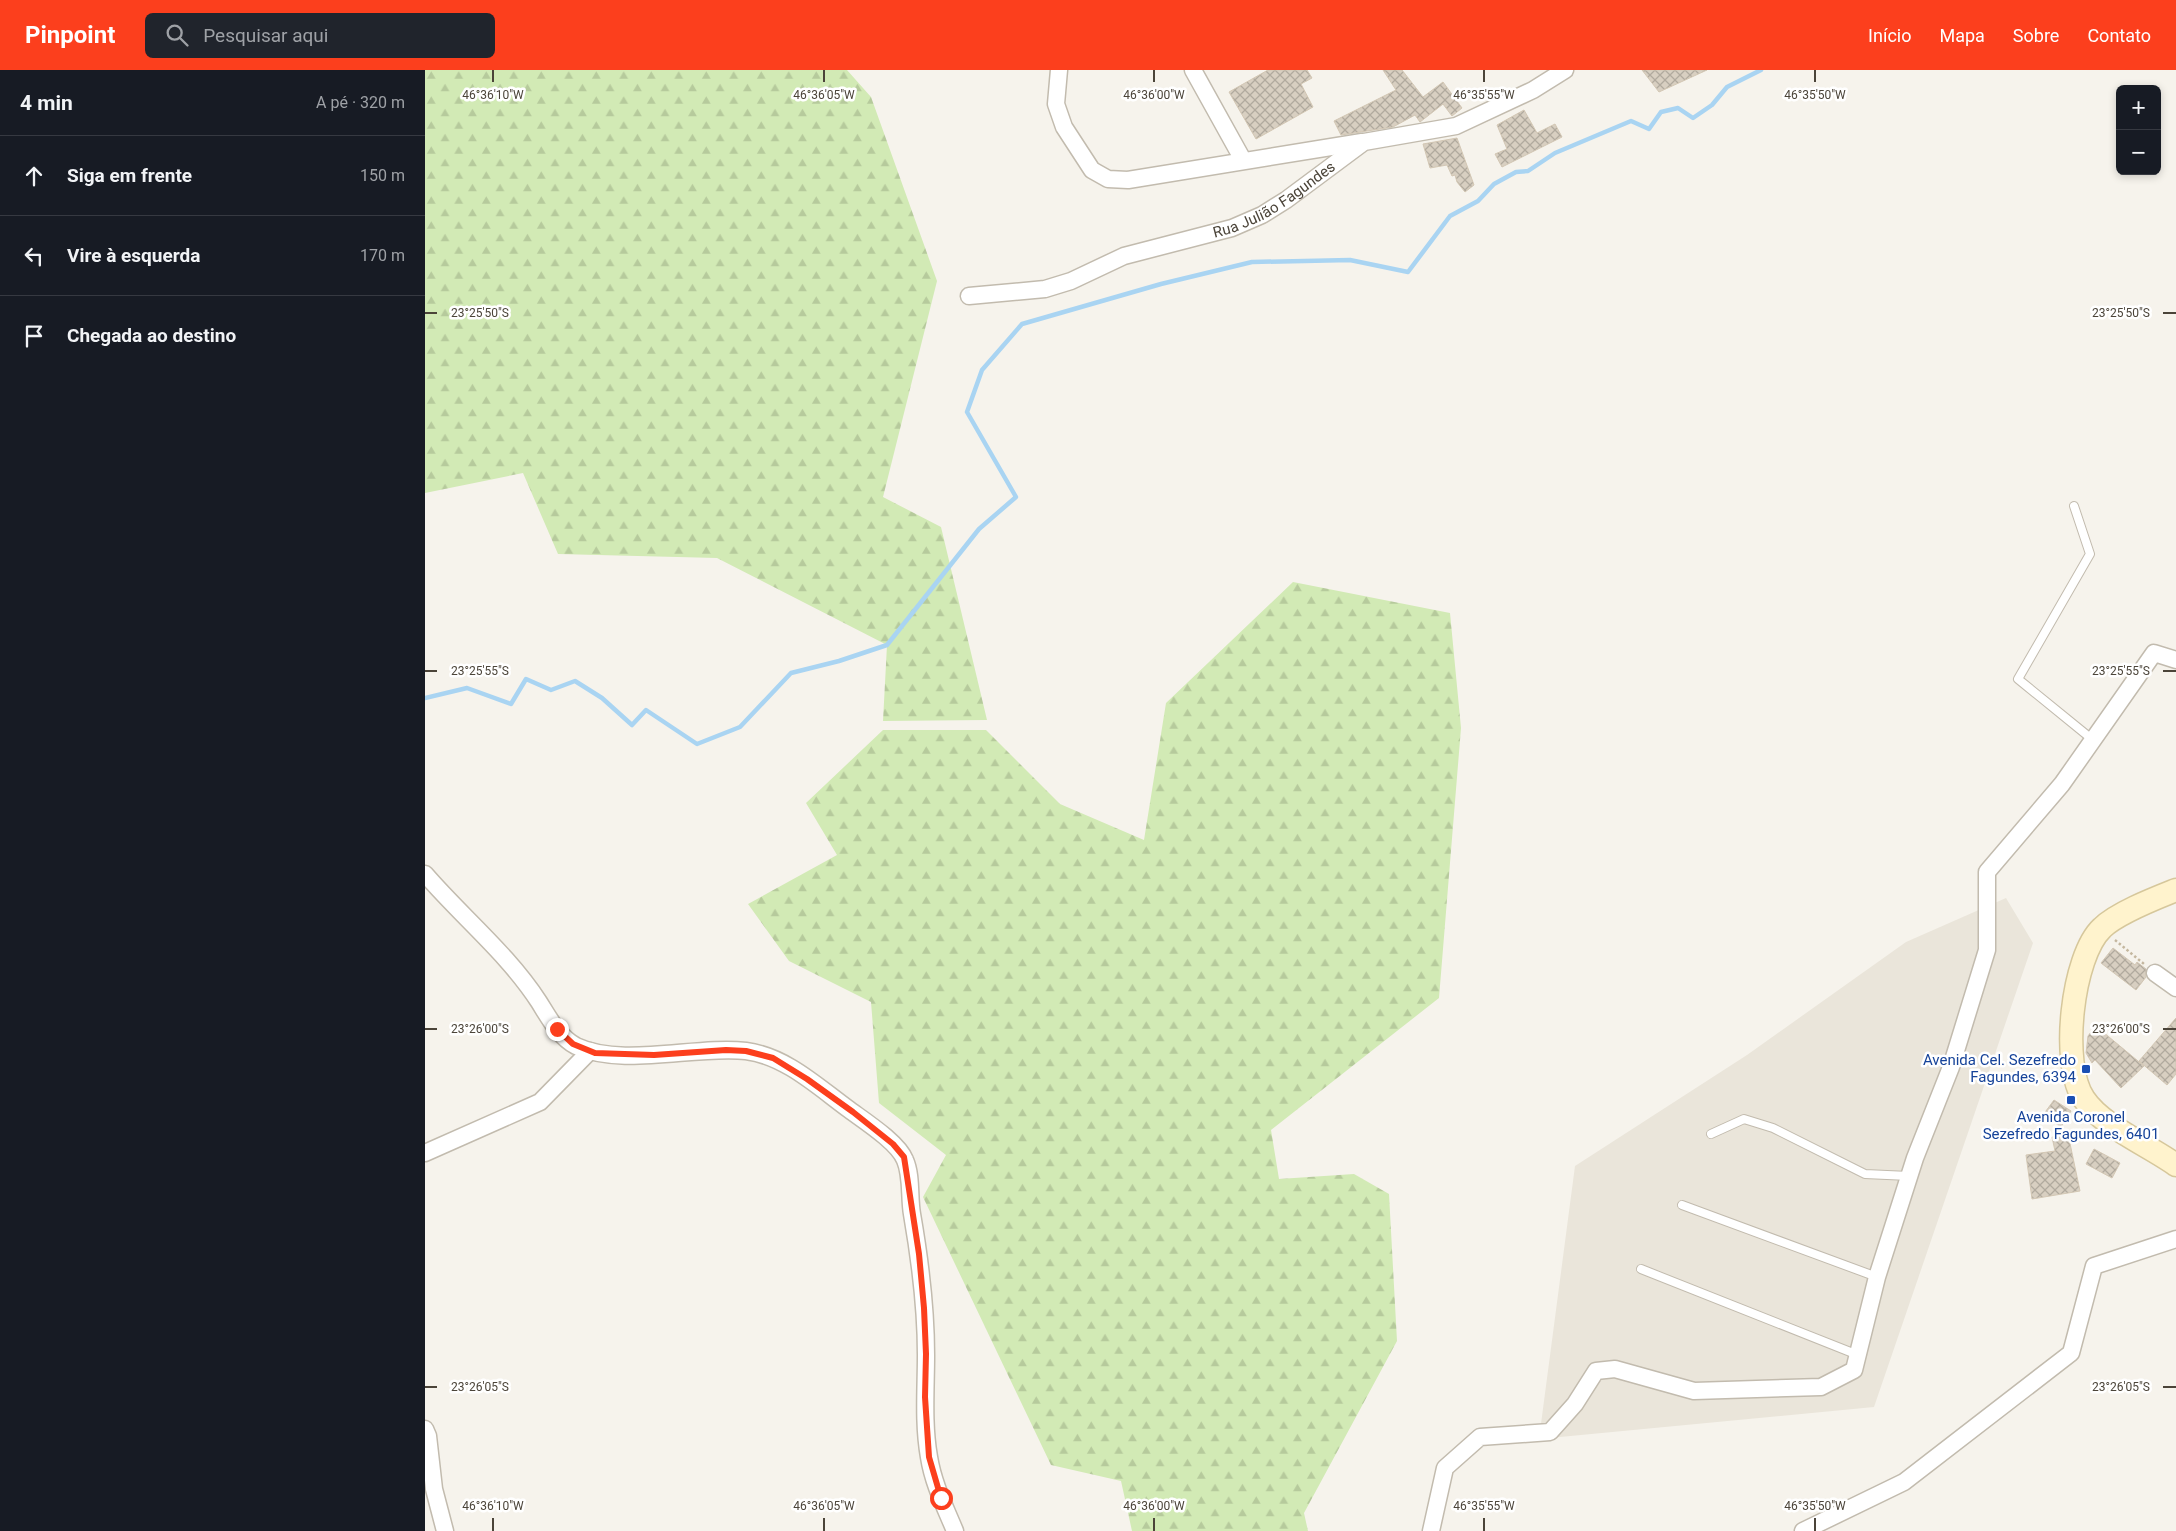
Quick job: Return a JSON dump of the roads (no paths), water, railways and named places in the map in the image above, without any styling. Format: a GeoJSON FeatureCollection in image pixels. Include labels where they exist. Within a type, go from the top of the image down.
{"type":"FeatureCollection","features":[{"type":"Feature","properties":{"kind":"main road"},"geometry":{"type":"LineString","coordinates":[[2176,890],[2136,907],[2102,928],[2086,951],[2076,986],[2072,1031],[2073,1071],[2083,1098],[2104,1120],[2155,1150],[2176,1165]]}},
{"type":"Feature","properties":{"kind":"street"},"geometry":{"type":"LineString","coordinates":[[1059,70],[1056,104],[1064,127],[1092,170],[1108,179],[1128,180],[1364,142]]}},
{"type":"Feature","properties":{"kind":"street"},"geometry":{"type":"LineString","coordinates":[[1193,70],[1215,106],[1243,160]]}},
{"type":"Feature","properties":{"kind":"street","name":"Rua Julião Fagundes"},"geometry":{"type":"LineString","coordinates":[[969,296],[1045,289],[1071,281],[1124,256],[1232,228],[1262,215],[1286,200],[1364,142],[1456,126],[1533,90],[1565,70]]}},
{"type":"Feature","properties":{"kind":"street"},"geometry":{"type":"LineString","coordinates":[[1431,1531],[1445,1468],[1480,1437],[1550,1432],[1575,1404],[1596,1371],[1615,1369],[1694,1392],[1821,1387],[1854,1370],[1877,1277],[1909,1176],[1951,1067],[1987,950],[1987,872],[2062,784],[2154,653],[2176,660]]}},
{"type":"Feature","properties":{"kind":"street"},"geometry":{"type":"LineString","coordinates":[[425,874],[522,977],[557,1029],[573,1044],[590,1051],[608,1054],[654,1055],[726,1050],[746,1051],[766,1056],[784,1063],[847,1108],[893,1144],[904,1157],[919,1254],[924,1308],[925,1397],[929,1457],[934,1479],[955,1531]]}},
{"type":"Feature","properties":{"kind":"street"},"geometry":{"type":"LineString","coordinates":[[2155,973],[2176,988]]}},
{"type":"Feature","properties":{"kind":"street"},"geometry":{"type":"LineString","coordinates":[[425,1153],[540,1102],[590,1051]]}},
{"type":"Feature","properties":{"kind":"street"},"geometry":{"type":"LineString","coordinates":[[1803,1531],[1905,1482],[2071,1353],[2093,1266],[2176,1239]]}},
{"type":"Feature","properties":{"kind":"street"},"geometry":{"type":"LineString","coordinates":[[425,1429],[428,1436],[434,1489],[445,1531]]}},
{"type":"Feature","properties":{"kind":"lane"},"geometry":{"type":"LineString","coordinates":[[2074,506],[2090,554],[2018,679],[2093,740]]}},
{"type":"Feature","properties":{"kind":"lane"},"geometry":{"type":"LineString","coordinates":[[1711,1134],[1744,1119],[1773,1128],[1865,1174],[1909,1176]]}},
{"type":"Feature","properties":{"kind":"lane"},"geometry":{"type":"LineString","coordinates":[[1682,1205],[1877,1277]]}},
{"type":"Feature","properties":{"kind":"lane"},"geometry":{"type":"LineString","coordinates":[[1641,1268],[1858,1355]]}},
{"type":"Feature","properties":{"kind":"waterway"},"geometry":{"type":"LineString","coordinates":[[425,698],[467,688],[511,704],[526,679],[551,690],[575,681],[602,698],[632,725],[646,710],[697,744],[740,727],[791,673],[839,661],[887,645],[979,529],[1016,497],[967,412],[982,370],[1022,324],[1161,284],[1252,262],[1350,260],[1408,272],[1450,216],[1478,201],[1494,184],[1516,172],[1528,171],[1555,153],[1631,121],[1649,129],[1661,112],[1678,108],[1693,118],[1712,105],[1727,87],[1761,70]]}},
{"type":"Feature","properties":{"kind":"place","name":"Avenida Cel. Sezefredo Fagundes, 6394"},"geometry":{"type":"Point","coordinates":[2086,1069]}},
{"type":"Feature","properties":{"kind":"place","name":"Avenida Coronel Sezefredo Fagundes, 6401"},"geometry":{"type":"Point","coordinates":[2071,1100]}}]}
